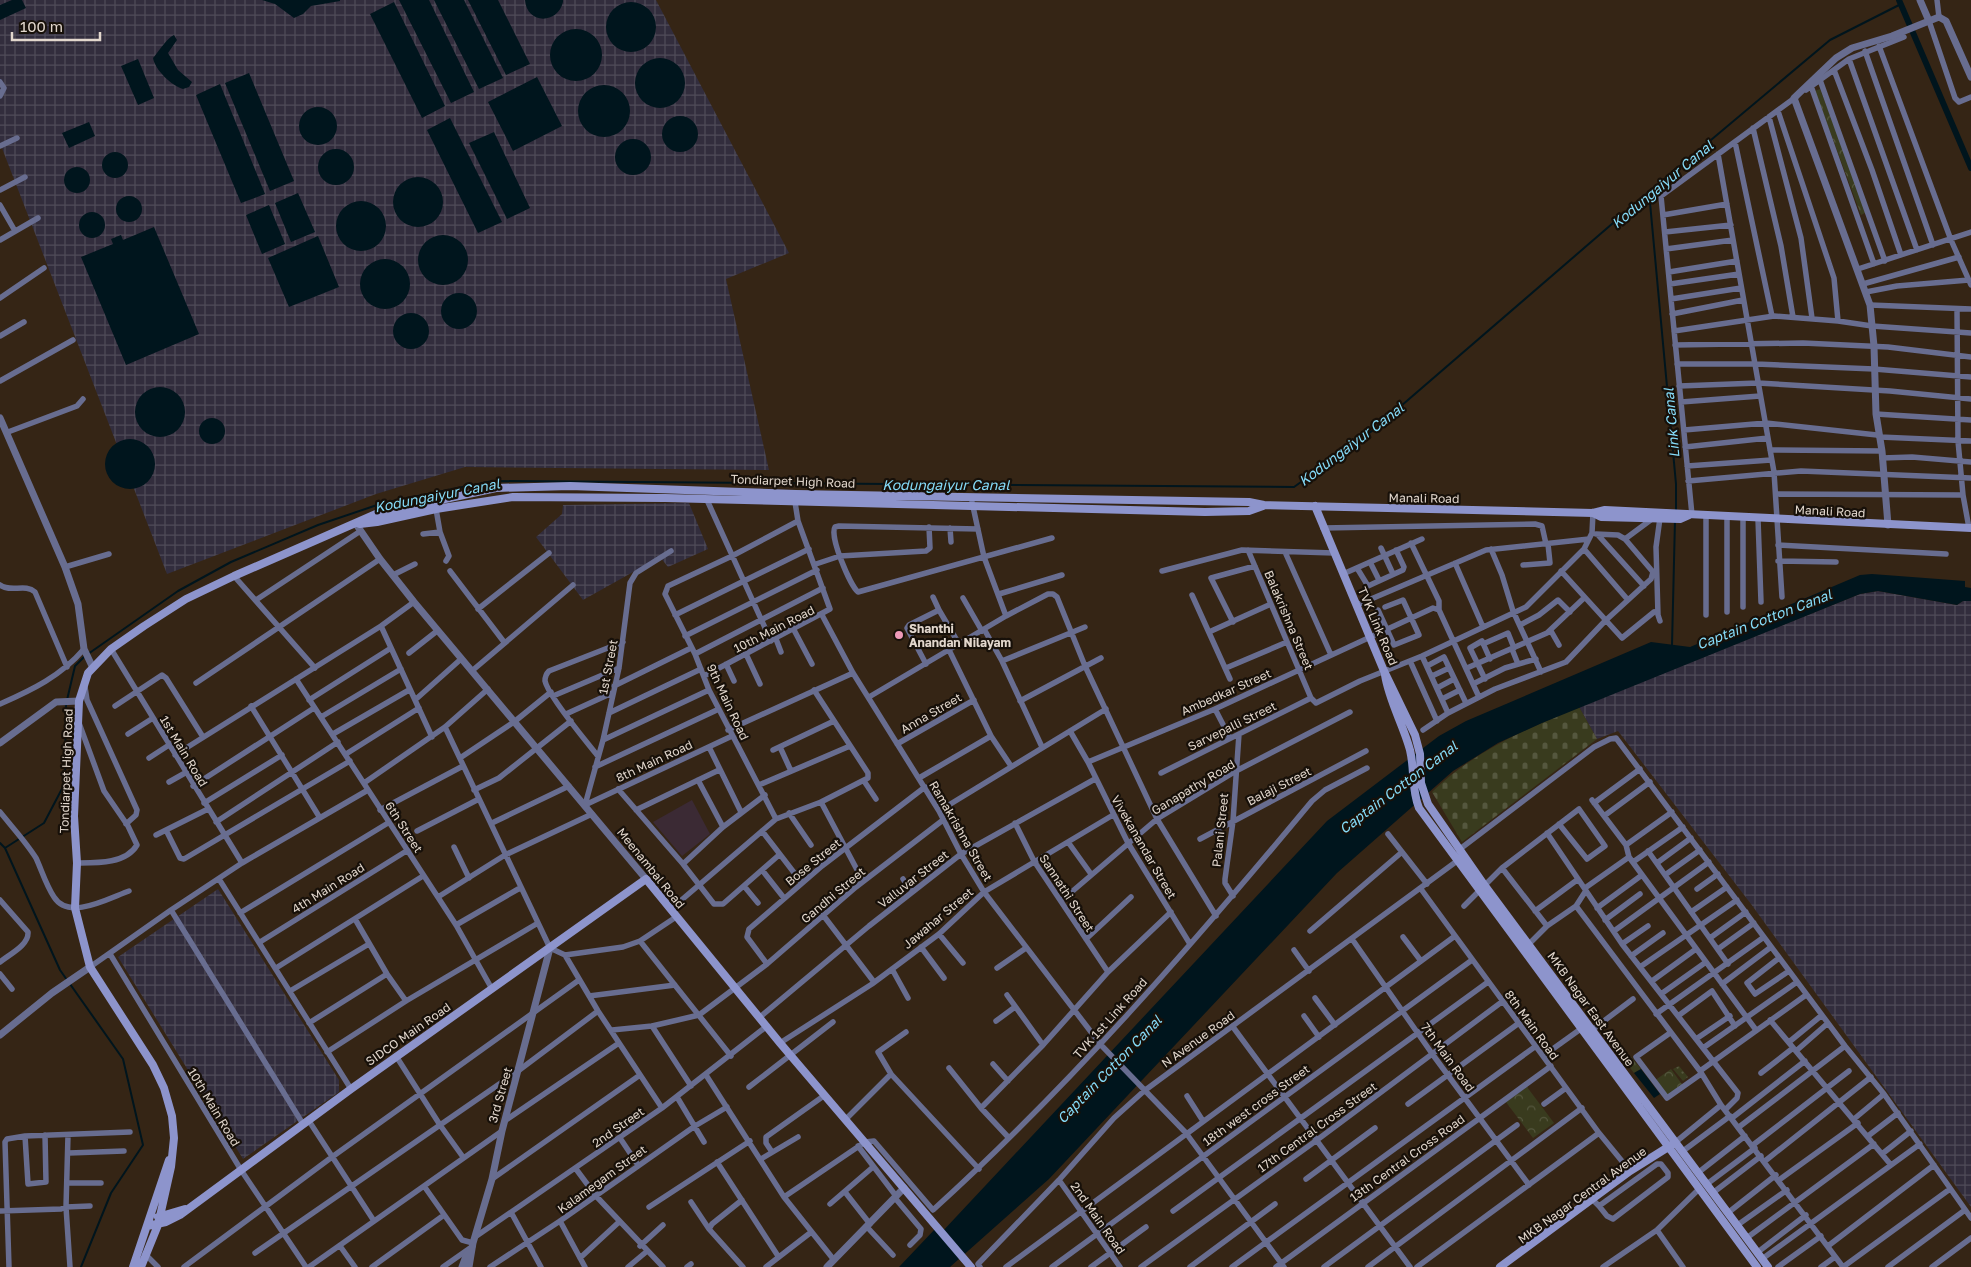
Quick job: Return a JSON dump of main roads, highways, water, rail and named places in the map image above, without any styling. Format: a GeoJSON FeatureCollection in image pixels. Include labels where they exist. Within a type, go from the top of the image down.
{"type":"FeatureCollection","features":[{"type":"Feature","properties":{"kind":"main road","name":"Tondiarpet High Road"},"geometry":{"type":"LineString","coordinates":[[141,1267],[158,1225],[171,1167],[174,1127],[164,1088],[153,1065],[90,967],[75,908],[77,863],[74,816],[79,722],[77,700],[91,662],[186,599],[376,514],[496,488],[570,486],[972,498],[1249,502],[1264,505],[1314,506]]}},
{"type":"Feature","properties":{"kind":"main road","name":"Tondiarpet High Road"},"geometry":{"type":"LineString","coordinates":[[356,524],[377,522],[436,508],[513,497],[1205,512],[1249,510],[1264,505]]}},
{"type":"Feature","properties":{"kind":"main road","name":"Manali Road"},"geometry":{"type":"LineString","coordinates":[[1314,506],[1593,513],[1605,510],[1660,517]]}},
{"type":"Feature","properties":{"kind":"main road","name":"TVK Link Road"},"geometry":{"type":"LineString","coordinates":[[1314,506],[1384,671],[1416,735],[1420,754]]}},
{"type":"Feature","properties":{"kind":"main road","name":"Manali Road"},"geometry":{"type":"LineString","coordinates":[[1593,513],[1601,517],[1691,515],[1970,528]]}},
{"type":"Feature","properties":{"kind":"main road"},"geometry":{"type":"LineString","coordinates":[[1384,671],[1387,689],[1411,758],[1413,794],[1420,808],[1457,861],[1482,889],[1757,1267]]}},
{"type":"Feature","properties":{"kind":"main road","name":"MKB Nagar East Avenue"},"geometry":{"type":"LineString","coordinates":[[1420,754],[1421,783],[1428,804],[1460,849],[1482,889],[1529,944],[1677,1141],[1768,1267]]}},
{"type":"Feature","properties":{"kind":"main road","name":"Meenambal Road"},"geometry":{"type":"LineString","coordinates":[[646,879],[825,1095],[861,1144],[904,1188],[962,1257],[977,1266]]}},
{"type":"Feature","properties":{"kind":"main road","name":"SIDCO Main Road"},"geometry":{"type":"LineString","coordinates":[[148,1222],[158,1225],[180,1215],[396,1056],[646,879]]}},
{"type":"Feature","properties":{"kind":"main road","name":"MKB Nagar Central Avenue"},"geometry":{"type":"LineString","coordinates":[[1500,1267],[1630,1171],[1677,1141]]}},
{"type":"Feature","properties":{"kind":"main road","name":"Tondiarpet High Road"},"geometry":{"type":"LineString","coordinates":[[133,1267],[171,1156]]}},
{"type":"Feature","properties":{"kind":"main road","name":"SIDCO Main Road"},"geometry":{"type":"LineString","coordinates":[[148,1222],[160,1216],[185,1210]]}},
{"type":"Feature","properties":{"kind":"water"},"geometry":{"type":"Polygon","coordinates":[[[12,0],[22,0],[26,8],[0,20],[0,5],[12,0]]]}},
{"type":"Feature","properties":{"kind":"water"},"geometry":{"type":"Polygon","coordinates":[[[262,0],[340,1],[311,6],[303,14],[294,18],[275,4],[262,0]]]}},
{"type":"Feature","properties":{"kind":"water"},"geometry":{"type":"Polygon","coordinates":[[[399,0],[429,0],[474,92],[451,103],[399,0]]]}},
{"type":"Feature","properties":{"kind":"water"},"geometry":{"type":"Polygon","coordinates":[[[434,0],[464,0],[503,78],[479,89],[434,0]]]}},
{"type":"Feature","properties":{"kind":"water"},"geometry":{"type":"Polygon","coordinates":[[[468,0],[498,0],[530,64],[506,75],[468,0]]]}},
{"type":"Feature","properties":{"kind":"water"},"geometry":{"type":"Polygon","coordinates":[[[525,0],[563,0],[563,2],[555,14],[543,19],[531,14],[525,0]]]}},
{"type":"Feature","properties":{"kind":"water"},"geometry":{"type":"Polygon","coordinates":[[[394,2],[445,106],[422,118],[370,14],[394,2]]]}},
{"type":"Feature","properties":{"kind":"water"},"geometry":{"type":"Polygon","coordinates":[[[626,2],[636,2],[649,9],[656,22],[656,32],[649,45],[636,52],[626,52],[617,48],[610,41],[606,32],[606,22],[610,13],[617,6],[626,2]]]}},
{"type":"Feature","properties":{"kind":"water"},"geometry":{"type":"Polygon","coordinates":[[[576,29],[586,31],[594,37],[600,45],[602,55],[600,65],[594,73],[586,79],[576,81],[566,79],[558,73],[552,65],[550,55],[552,45],[558,37],[566,31],[576,29]]]}},
{"type":"Feature","properties":{"kind":"water"},"geometry":{"type":"Polygon","coordinates":[[[174,35],[177,40],[168,53],[178,70],[192,82],[189,87],[183,89],[174,85],[165,77],[154,63],[153,58],[165,42],[174,35]]]}},
{"type":"Feature","properties":{"kind":"water"},"geometry":{"type":"Polygon","coordinates":[[[655,58],[665,58],[678,65],[685,78],[685,88],[678,101],[665,108],[655,108],[646,104],[639,97],[635,88],[635,78],[639,69],[646,62],[655,58]]]}},
{"type":"Feature","properties":{"kind":"water"},"geometry":{"type":"Polygon","coordinates":[[[138,59],[154,98],[138,105],[121,66],[138,59]]]}},
{"type":"Feature","properties":{"kind":"water"},"geometry":{"type":"Polygon","coordinates":[[[249,73],[294,181],[270,191],[225,83],[249,73]]]}},
{"type":"Feature","properties":{"kind":"water"},"geometry":{"type":"Polygon","coordinates":[[[537,77],[562,126],[513,151],[488,102],[537,77]]]}},
{"type":"Feature","properties":{"kind":"water"},"geometry":{"type":"Polygon","coordinates":[[[220,84],[265,194],[241,203],[196,95],[220,84]]]}},
{"type":"Feature","properties":{"kind":"water"},"geometry":{"type":"Polygon","coordinates":[[[604,85],[614,87],[622,93],[628,101],[630,111],[628,121],[622,129],[614,135],[604,137],[594,135],[586,129],[580,121],[578,111],[580,101],[586,93],[594,87],[604,85]]]}},
{"type":"Feature","properties":{"kind":"water"},"geometry":{"type":"Polygon","coordinates":[[[318,107],[332,112],[337,126],[332,140],[318,145],[304,140],[299,126],[304,112],[318,107]]]}},
{"type":"Feature","properties":{"kind":"water"},"geometry":{"type":"Polygon","coordinates":[[[680,116],[687,117],[693,121],[697,127],[697,141],[693,147],[687,151],[680,152],[673,151],[667,147],[663,141],[662,134],[663,127],[667,121],[673,117],[680,116]]]}},
{"type":"Feature","properties":{"kind":"water"},"geometry":{"type":"Polygon","coordinates":[[[450,118],[502,222],[478,233],[427,130],[450,118]]]}},
{"type":"Feature","properties":{"kind":"water"},"geometry":{"type":"Polygon","coordinates":[[[89,122],[95,136],[69,148],[62,133],[89,122]]]}},
{"type":"Feature","properties":{"kind":"water"},"geometry":{"type":"Polygon","coordinates":[[[494,132],[530,208],[507,219],[469,143],[494,132]]]}},
{"type":"Feature","properties":{"kind":"water"},"geometry":{"type":"Polygon","coordinates":[[[633,139],[640,140],[646,144],[650,150],[650,164],[646,170],[640,174],[633,175],[626,174],[620,170],[616,164],[615,157],[616,150],[620,144],[626,140],[633,139]]]}},
{"type":"Feature","properties":{"kind":"water"},"geometry":{"type":"Polygon","coordinates":[[[336,149],[343,150],[349,154],[353,160],[353,174],[349,180],[343,184],[336,185],[329,184],[323,180],[319,174],[318,167],[319,160],[323,154],[329,150],[336,149]]]}},
{"type":"Feature","properties":{"kind":"water"},"geometry":{"type":"Polygon","coordinates":[[[115,152],[124,156],[128,165],[124,174],[115,178],[106,174],[102,165],[106,156],[115,152]]]}},
{"type":"Feature","properties":{"kind":"water"},"geometry":{"type":"Polygon","coordinates":[[[77,167],[86,171],[90,180],[86,189],[77,193],[68,189],[64,180],[68,171],[77,167]]]}},
{"type":"Feature","properties":{"kind":"water"},"geometry":{"type":"Polygon","coordinates":[[[413,177],[423,177],[436,184],[443,197],[443,207],[436,220],[423,227],[413,227],[404,223],[397,216],[393,207],[393,197],[397,188],[404,181],[413,177]]]}},
{"type":"Feature","properties":{"kind":"water"},"geometry":{"type":"Polygon","coordinates":[[[298,193],[315,232],[291,242],[275,203],[298,193]]]}},
{"type":"Feature","properties":{"kind":"water"},"geometry":{"type":"Polygon","coordinates":[[[129,196],[138,200],[142,209],[138,218],[129,222],[120,218],[116,209],[120,200],[129,196]]]}},
{"type":"Feature","properties":{"kind":"water"},"geometry":{"type":"Polygon","coordinates":[[[356,201],[366,201],[379,208],[386,221],[386,231],[379,244],[366,251],[356,251],[347,247],[340,240],[336,231],[336,221],[340,212],[347,205],[356,201]]]}},
{"type":"Feature","properties":{"kind":"water"},"geometry":{"type":"Polygon","coordinates":[[[269,205],[285,244],[262,254],[246,215],[269,205]]]}},
{"type":"Feature","properties":{"kind":"water"},"geometry":{"type":"Polygon","coordinates":[[[92,212],[101,216],[105,225],[101,234],[92,238],[83,234],[79,225],[83,216],[92,212]]]}},
{"type":"Feature","properties":{"kind":"water"},"geometry":{"type":"Polygon","coordinates":[[[154,227],[199,334],[126,365],[81,257],[113,244],[111,239],[121,235],[123,240],[154,227]]]}},
{"type":"Feature","properties":{"kind":"water"},"geometry":{"type":"Polygon","coordinates":[[[438,235],[448,235],[461,242],[468,255],[468,265],[461,278],[448,285],[438,285],[429,281],[422,274],[418,265],[418,255],[422,246],[429,239],[438,235]]]}},
{"type":"Feature","properties":{"kind":"water"},"geometry":{"type":"Polygon","coordinates":[[[318,236],[339,287],[289,307],[268,258],[318,236]]]}},
{"type":"Feature","properties":{"kind":"water"},"geometry":{"type":"Polygon","coordinates":[[[380,259],[390,259],[403,266],[410,279],[410,289],[403,302],[390,309],[380,309],[371,305],[364,298],[360,289],[360,279],[364,270],[371,263],[380,259]]]}},
{"type":"Feature","properties":{"kind":"water"},"geometry":{"type":"Polygon","coordinates":[[[459,293],[466,294],[472,298],[476,304],[476,318],[472,324],[466,328],[459,329],[452,328],[446,324],[442,318],[441,311],[442,304],[446,298],[452,294],[459,293]]]}},
{"type":"Feature","properties":{"kind":"water"},"geometry":{"type":"Polygon","coordinates":[[[411,313],[418,314],[424,318],[428,324],[428,338],[424,344],[418,348],[411,349],[404,348],[398,344],[394,338],[393,331],[394,324],[398,318],[404,314],[411,313]]]}},
{"type":"Feature","properties":{"kind":"water"},"geometry":{"type":"Polygon","coordinates":[[[155,387],[165,387],[178,394],[185,407],[185,417],[178,430],[165,437],[155,437],[146,433],[139,426],[135,417],[135,407],[139,398],[146,391],[155,387]]]}},
{"type":"Feature","properties":{"kind":"water"},"geometry":{"type":"Polygon","coordinates":[[[212,418],[221,422],[225,431],[221,440],[212,444],[203,440],[199,431],[203,422],[212,418]]]}},
{"type":"Feature","properties":{"kind":"water"},"geometry":{"type":"Polygon","coordinates":[[[125,439],[135,439],[148,446],[155,459],[155,469],[148,482],[135,489],[125,489],[116,485],[109,478],[105,469],[105,459],[109,450],[116,443],[125,439]]]}},
{"type":"Feature","properties":{"kind":"water","name":"Captain Cotton Canal"},"geometry":{"type":"Polygon","coordinates":[[[1872,574],[1965,581],[1965,587],[1971,588],[1971,601],[1963,601],[1957,605],[1878,591],[1860,594],[1542,723],[1498,743],[1453,771],[1337,873],[1049,1179],[950,1267],[899,1267],[935,1229],[941,1233],[1327,821],[1439,736],[1466,721],[1651,642],[1690,647],[1860,575],[1872,574]]]}},
{"type":"Feature","properties":{"kind":"water"},"geometry":{"type":"Polygon","coordinates":[[[1641,1069],[1660,1094],[1654,1098],[1634,1073],[1641,1069]]]}},
{"type":"Feature","properties":{"kind":"waterway"},"geometry":{"type":"LineString","coordinates":[[1899,0],[1971,168]]}},
{"type":"Feature","properties":{"kind":"waterway","name":"Kodungaiyur Canal"},"geometry":{"type":"LineString","coordinates":[[88,654],[178,591],[231,562],[318,525],[383,503],[493,481],[1294,487],[1372,431],[1649,192],[1830,40],[1901,4]]}},
{"type":"Feature","properties":{"kind":"waterway","name":"Link Canal"},"geometry":{"type":"LineString","coordinates":[[1649,192],[1676,484],[1676,511]]}},
{"type":"Feature","properties":{"kind":"waterway","name":"Link Canal"},"geometry":{"type":"LineString","coordinates":[[1672,645],[1675,520]]}},
{"type":"Feature","properties":{"kind":"waterway","name":"Kodungaiyur Canal"},"geometry":{"type":"LineString","coordinates":[[67,700],[75,666],[84,657]]}},
{"type":"Feature","properties":{"kind":"waterway","name":"Kodungaiyur Canal"},"geometry":{"type":"LineString","coordinates":[[5,848],[44,823],[65,783],[66,704]]}},
{"type":"Feature","properties":{"kind":"waterway"},"geometry":{"type":"LineString","coordinates":[[0,843],[5,848],[60,970],[67,980]]}},
{"type":"Feature","properties":{"kind":"waterway"},"geometry":{"type":"LineString","coordinates":[[70,984],[123,1059],[143,1145],[111,1193],[81,1267]]}},
{"type":"Feature","properties":{"kind":"place","name":"Shanthi Anandan Nilayam"},"geometry":{"type":"Point","coordinates":[899,635]}}]}
